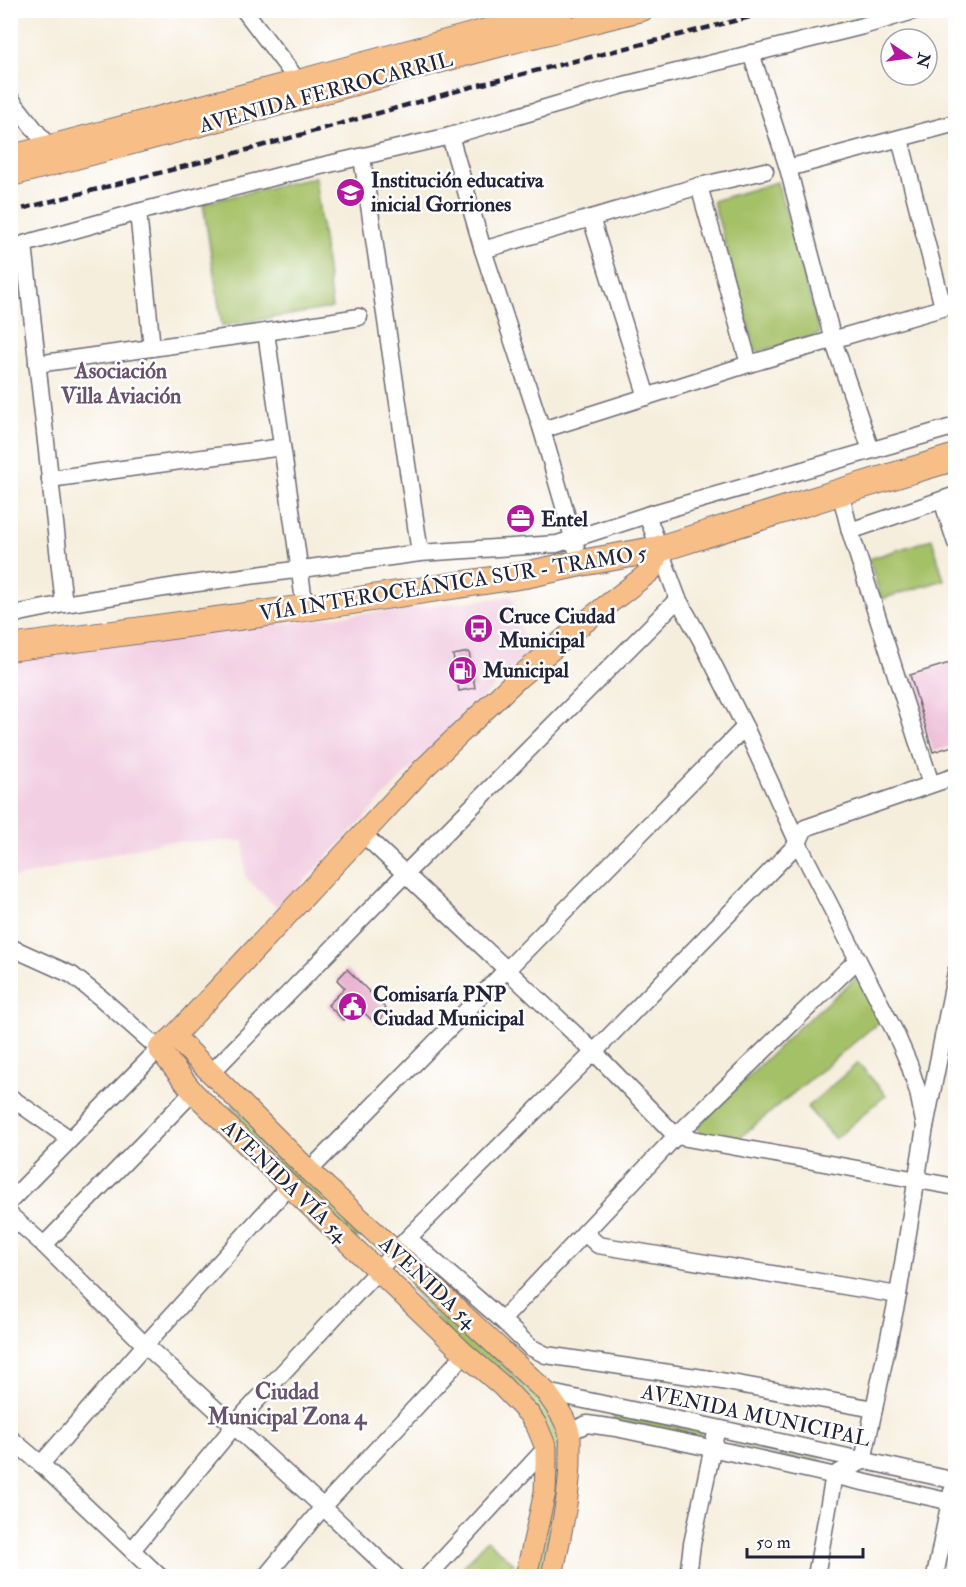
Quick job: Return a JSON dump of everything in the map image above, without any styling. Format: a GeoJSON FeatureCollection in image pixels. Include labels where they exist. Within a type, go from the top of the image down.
{"type":"FeatureCollection","features":[{"type":"Feature","properties":{"kind":"highway","name":"VÍA INTEROCEÁNICA SUR - TRAMO 5"},"geometry":{"type":"LineString","coordinates":[[10,648],[525,575],[659,549],[956,457]]}},
{"type":"Feature","properties":{"kind":"main road","name":"AVENIDA FERROCARRIL"},"geometry":{"type":"LineString","coordinates":[[10,156],[298,81],[539,13],[564,10]]}},
{"type":"Feature","properties":{"kind":"main road","name":"AVENIDA FERROCARRIL"},"geometry":{"type":"LineString","coordinates":[[10,176],[643,10]]}},
{"type":"Feature","properties":{"kind":"main road"},"geometry":{"type":"LineString","coordinates":[[166,1042],[423,769],[517,679],[576,629],[651,571],[659,549]]}},
{"type":"Feature","properties":{"kind":"main road","name":"AVENIDA 54"},"geometry":{"type":"LineString","coordinates":[[166,1042],[211,1072],[309,1171],[402,1245],[546,1392],[569,1432],[570,1475],[552,1576]]}},
{"type":"Feature","properties":{"kind":"main road","name":"AVENIDA VÍA 54"},"geometry":{"type":"LineString","coordinates":[[166,1042],[193,1092],[288,1186],[465,1354],[501,1385],[529,1414],[546,1448],[545,1492],[526,1576]]}},
{"type":"Feature","properties":{"kind":"street"},"geometry":{"type":"LineString","coordinates":[[244,10],[298,81]]}},
{"type":"Feature","properties":{"kind":"street"},"geometry":{"type":"LineString","coordinates":[[64,604],[24,244],[282,174],[450,135],[620,86],[863,26],[917,10]]}},
{"type":"Feature","properties":{"kind":"street"},"geometry":{"type":"LineString","coordinates":[[751,54],[788,168],[833,340],[871,450]]}},
{"type":"Feature","properties":{"kind":"street"},"geometry":{"type":"LineString","coordinates":[[10,98],[47,145]]}},
{"type":"Feature","properties":{"kind":"street"},"geometry":{"type":"LineString","coordinates":[[788,168],[956,123]]}},
{"type":"Feature","properties":{"kind":"street"},"geometry":{"type":"LineString","coordinates":[[450,135],[483,250],[542,430],[581,563]]}},
{"type":"Feature","properties":{"kind":"street"},"geometry":{"type":"LineString","coordinates":[[542,430],[749,364],[949,306],[900,139]]}},
{"type":"Feature","properties":{"kind":"street"},"geometry":{"type":"LineString","coordinates":[[362,157],[420,553]]}},
{"type":"Feature","properties":{"kind":"street"},"geometry":{"type":"LineString","coordinates":[[483,250],[699,186],[765,171]]}},
{"type":"Feature","properties":{"kind":"street"},"geometry":{"type":"LineString","coordinates":[[699,186],[749,364]]}},
{"type":"Feature","properties":{"kind":"street"},"geometry":{"type":"LineString","coordinates":[[138,212],[152,348]]}},
{"type":"Feature","properties":{"kind":"street"},"geometry":{"type":"LineString","coordinates":[[591,218],[647,397]]}},
{"type":"Feature","properties":{"kind":"street"},"geometry":{"type":"LineString","coordinates":[[37,364],[359,317]]}},
{"type":"Feature","properties":{"kind":"street"},"geometry":{"type":"LineString","coordinates":[[266,332],[305,608]]}},
{"type":"Feature","properties":{"kind":"street"},"geometry":{"type":"LineString","coordinates":[[10,615],[183,585],[420,553],[557,544],[647,515],[956,426]]}},
{"type":"Feature","properties":{"kind":"street"},"geometry":{"type":"LineString","coordinates":[[50,479],[282,447]]}},
{"type":"Feature","properties":{"kind":"street"},"geometry":{"type":"LineString","coordinates":[[840,492],[850,531],[931,784]]}},
{"type":"Feature","properties":{"kind":"street"},"geometry":{"type":"LineString","coordinates":[[850,531],[949,497],[956,543]]}},
{"type":"Feature","properties":{"kind":"street"},"geometry":{"type":"LineString","coordinates":[[647,515],[678,599],[745,727],[798,843],[896,1032],[918,1092],[925,1127]]}},
{"type":"Feature","properties":{"kind":"street"},"geometry":{"type":"LineString","coordinates":[[211,1072],[678,599]]}},
{"type":"Feature","properties":{"kind":"street"},"geometry":{"type":"LineString","coordinates":[[309,1171],[745,727]]}},
{"type":"Feature","properties":{"kind":"street"},"geometry":{"type":"LineString","coordinates":[[132,1550],[245,1413],[378,1270],[798,843],[805,828],[956,776]]}},
{"type":"Feature","properties":{"kind":"street"},"geometry":{"type":"LineString","coordinates":[[363,834],[594,1052],[676,1136],[956,1187]]}},
{"type":"Feature","properties":{"kind":"street"},"geometry":{"type":"LineString","coordinates":[[10,946],[72,975],[101,998],[166,1042],[10,1201]]}},
{"type":"Feature","properties":{"kind":"street"},"geometry":{"type":"LineString","coordinates":[[502,1320],[676,1136],[857,960]]}},
{"type":"Feature","properties":{"kind":"street"},"geometry":{"type":"LineString","coordinates":[[816,1576],[834,1475],[863,1461],[897,1295],[925,1127],[956,972]]}},
{"type":"Feature","properties":{"kind":"street"},"geometry":{"type":"LineString","coordinates":[[44,1245],[193,1092]]}},
{"type":"Feature","properties":{"kind":"street"},"geometry":{"type":"LineString","coordinates":[[10,1097],[70,1139]]}},
{"type":"Feature","properties":{"kind":"street"},"geometry":{"type":"LineString","coordinates":[[41,1464],[288,1186]]}},
{"type":"Feature","properties":{"kind":"street"},"geometry":{"type":"LineString","coordinates":[[10,1215],[44,1245],[145,1345],[323,1506],[396,1576]]}},
{"type":"Feature","properties":{"kind":"street"},"geometry":{"type":"LineString","coordinates":[[585,1233],[598,1245],[897,1295]]}},
{"type":"Feature","properties":{"kind":"street"},"geometry":{"type":"LineString","coordinates":[[402,1245],[502,1320],[530,1347],[546,1355],[710,1379],[874,1409]]}},
{"type":"Feature","properties":{"kind":"street"},"geometry":{"type":"LineString","coordinates":[[266,1576],[323,1506],[465,1354]]}},
{"type":"Feature","properties":{"kind":"street","name":"AVENIDA MUNICIPAL"},"geometry":{"type":"LineString","coordinates":[[546,1392],[955,1481]]}},
{"type":"Feature","properties":{"kind":"street","name":"AVENIDA MUNICIPAL"},"geometry":{"type":"LineString","coordinates":[[569,1432],[587,1424],[597,1425],[713,1448],[953,1502]]}},
{"type":"Feature","properties":{"kind":"street"},"geometry":{"type":"LineString","coordinates":[[688,1576],[692,1544],[717,1428]]}},
{"type":"Feature","properties":{"kind":"street"},"geometry":{"type":"LineString","coordinates":[[10,1438],[41,1464],[159,1576]]}},
{"type":"Feature","properties":{"kind":"street"},"geometry":{"type":"LineString","coordinates":[[428,1576],[546,1448]]}},
{"type":"Feature","properties":{"kind":"street"},"geometry":{"type":"LineString","coordinates":[[935,1576],[953,1502],[955,1481]]}},
{"type":"Feature","properties":{"kind":"shaded area"},"geometry":{"type":"Polygon","coordinates":[[[512,596],[528,653],[400,780],[278,909],[245,877],[244,841],[162,842],[11,879],[10,655],[512,596]]]}},
{"type":"Feature","properties":{"kind":"green space"},"geometry":{"type":"Polygon","coordinates":[[[315,177],[332,308],[222,326],[203,203],[315,177]]]}},
{"type":"Feature","properties":{"kind":"green space"},"geometry":{"type":"Polygon","coordinates":[[[777,182],[820,334],[756,352],[713,201],[777,182]]]}},
{"type":"Feature","properties":{"kind":"green space"},"geometry":{"type":"Polygon","coordinates":[[[932,539],[944,580],[881,599],[869,559],[932,539]]]}},
{"type":"Feature","properties":{"kind":"green space"},"geometry":{"type":"Polygon","coordinates":[[[858,976],[880,1021],[738,1139],[700,1134],[698,1126],[797,1029],[858,976]]]}},
{"type":"Feature","properties":{"kind":"green space"},"geometry":{"type":"Polygon","coordinates":[[[858,1063],[886,1095],[835,1139],[807,1107],[858,1063]]]}},
{"type":"Feature","properties":{"kind":"green space"},"geometry":{"type":"Polygon","coordinates":[[[233,1105],[363,1232],[356,1239],[226,1112],[233,1105]]]}},
{"type":"Feature","properties":{"kind":"green space"},"geometry":{"type":"Polygon","coordinates":[[[415,1282],[540,1400],[554,1426],[563,1454],[545,1576],[535,1576],[555,1455],[410,1288],[415,1282]]]}},
{"type":"Feature","properties":{"kind":"green space"},"geometry":{"type":"Polygon","coordinates":[[[614,1413],[701,1432],[702,1435],[700,1438],[613,1420],[614,1413]]]}},
{"type":"Feature","properties":{"kind":"green space"},"geometry":{"type":"Polygon","coordinates":[[[735,1439],[821,1458],[821,1463],[819,1465],[733,1445],[735,1439]]]}},
{"type":"Feature","properties":{"kind":"green space"},"geometry":{"type":"Polygon","coordinates":[[[487,1540],[514,1564],[503,1576],[455,1576],[487,1540]]]}},
{"type":"Feature","properties":{"kind":"building"},"geometry":{"type":"Polygon","coordinates":[[[469,652],[475,688],[459,691],[453,655],[469,652]]]}},
{"type":"Feature","properties":{"kind":"building"},"geometry":{"type":"Polygon","coordinates":[[[956,661],[956,745],[933,752],[910,675],[956,661]]]}},
{"type":"Feature","properties":{"kind":"building"},"geometry":{"type":"Polygon","coordinates":[[[347,969],[388,1011],[376,1024],[357,1006],[343,1020],[328,1005],[345,988],[337,980],[347,969]]]}},
{"type":"Feature","properties":{"kind":"railway"},"geometry":{"type":"LineString","coordinates":[[10,212],[247,150],[471,87],[778,10]]}},
{"type":"Feature","properties":{"kind":"place","name":"Institución educativa inicial Gorriones"},"geometry":{"type":"Point","coordinates":[350,192]}},
{"type":"Feature","properties":{"kind":"place","name":"Entel"},"geometry":{"type":"Point","coordinates":[520,519]}},
{"type":"Feature","properties":{"kind":"place","name":"Cruce Ciudad Municipal"},"geometry":{"type":"Point","coordinates":[478,628]}},
{"type":"Feature","properties":{"kind":"place","name":"Municipal"},"geometry":{"type":"Point","coordinates":[462,670]}},
{"type":"Feature","properties":{"kind":"place","name":"Comisaría PNP Ciudad Municipal"},"geometry":{"type":"Point","coordinates":[352,1006]}},
{"type":"Feature","properties":{"kind":"district","name":"Asociación Villa Aviación"},"geometry":{"type":"Point","coordinates":[121,382]}},
{"type":"Feature","properties":{"kind":"district","name":"Ciudad Municipal Zona 4"},"geometry":{"type":"Point","coordinates":[287,1404]}}]}
